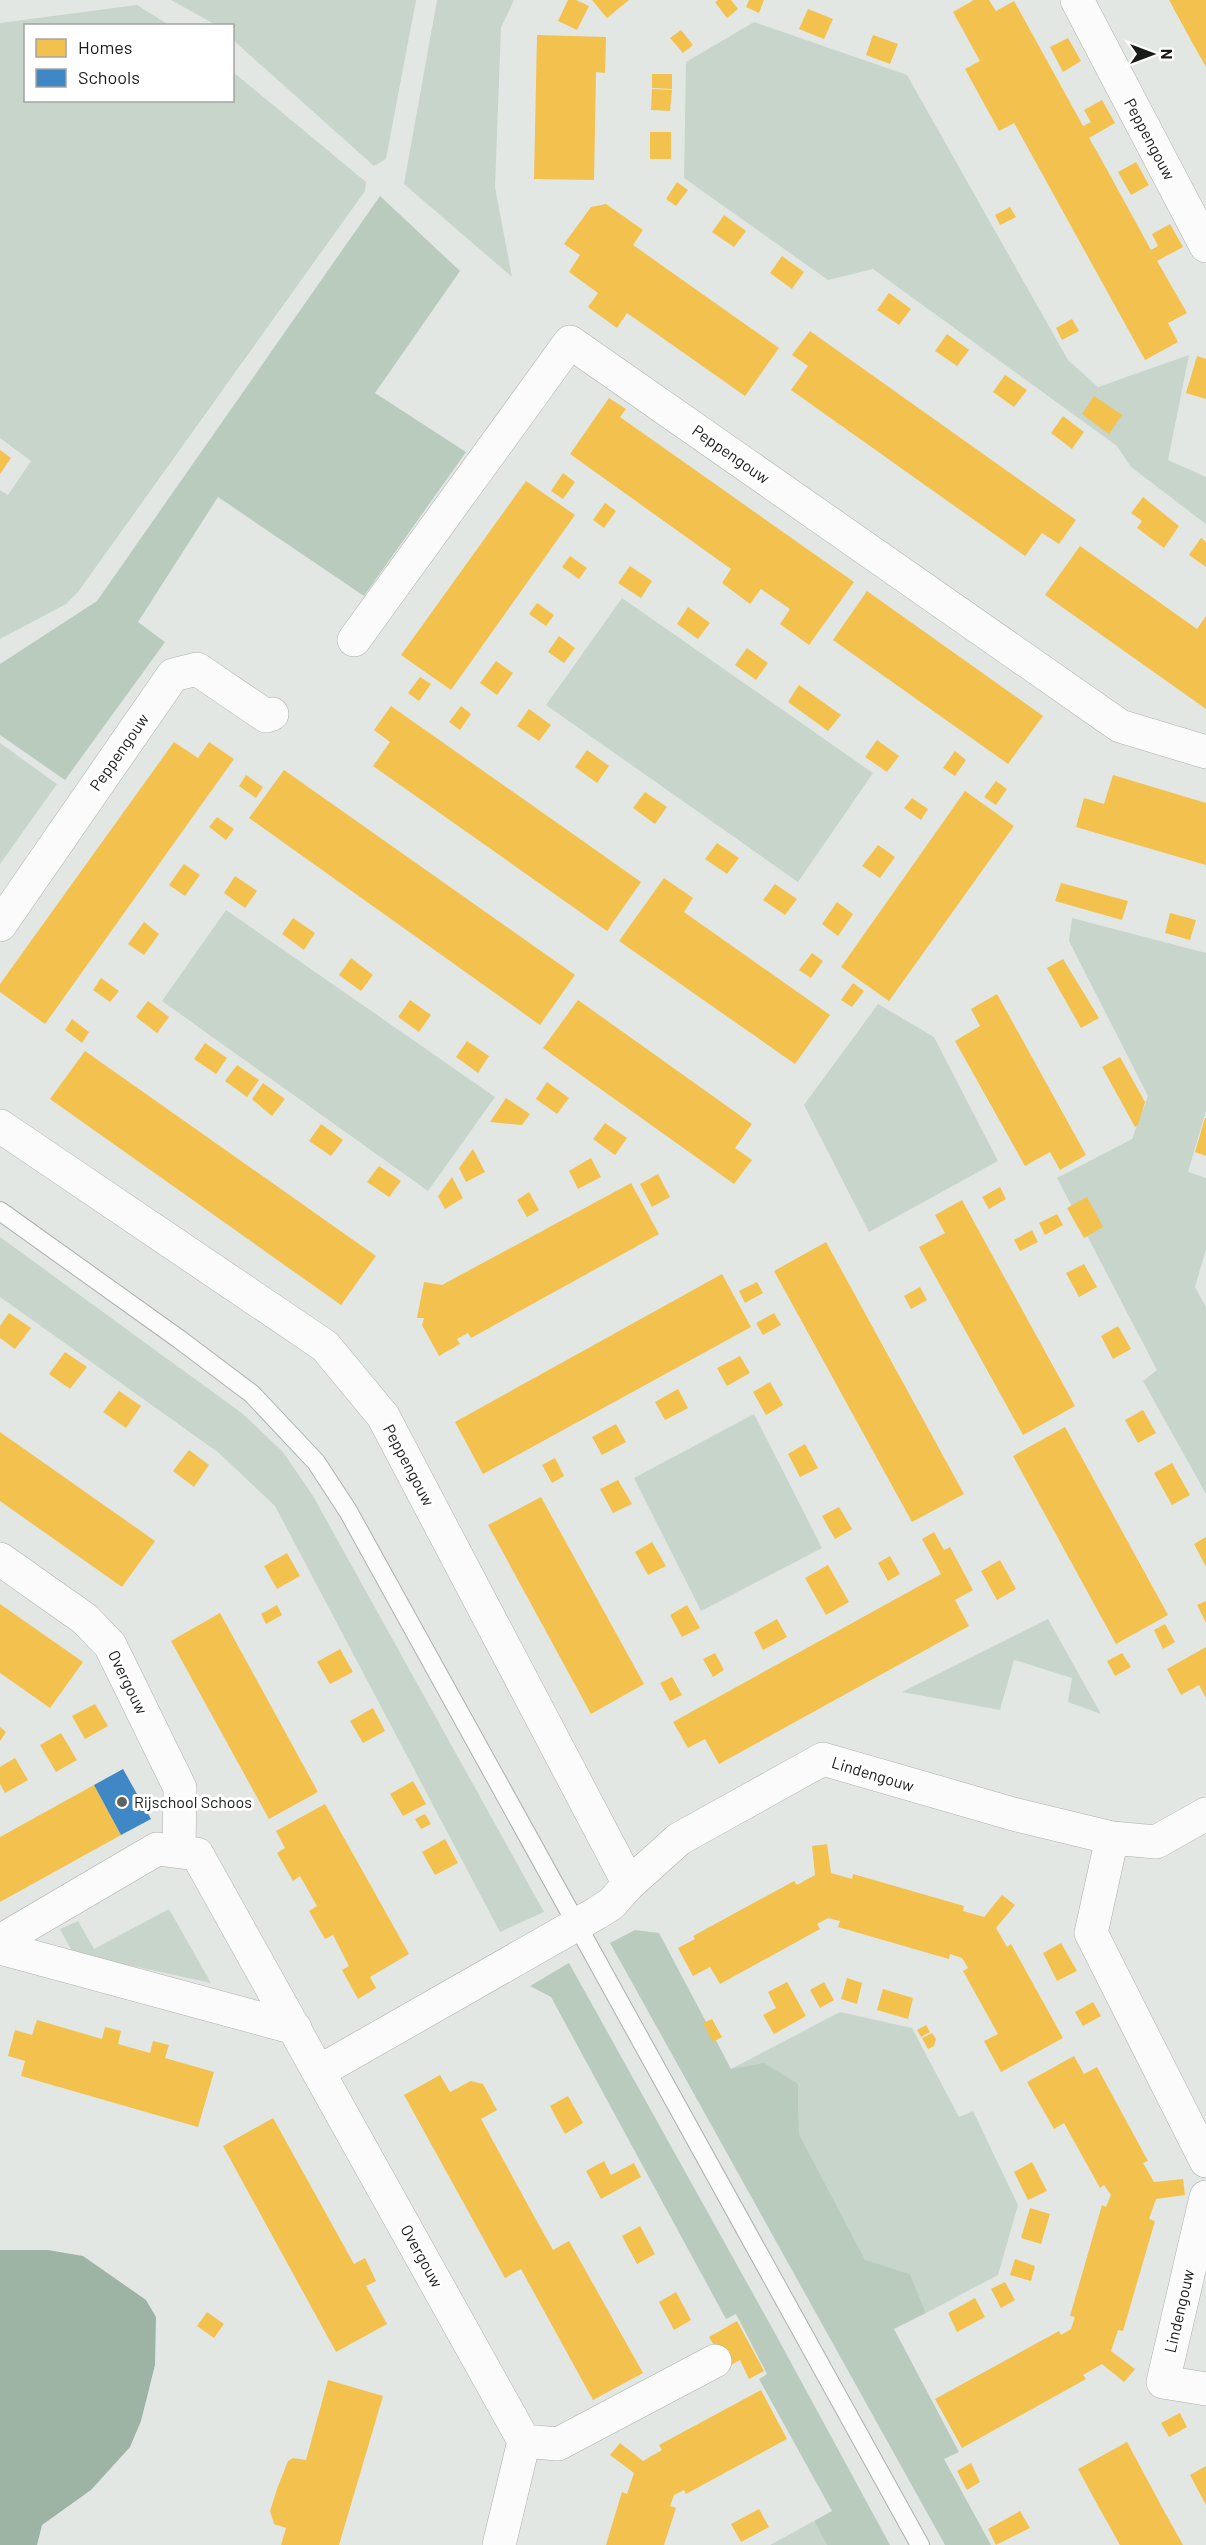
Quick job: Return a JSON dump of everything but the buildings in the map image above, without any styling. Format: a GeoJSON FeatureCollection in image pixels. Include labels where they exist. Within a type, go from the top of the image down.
{"type":"FeatureCollection","features":[{"type":"Feature","properties":{"kind":"street","name":"Peppengouw"},"geometry":{"type":"LineString","coordinates":[[1077,0],[1206,246]]}},
{"type":"Feature","properties":{"kind":"street","name":"Peppengouw"},"geometry":{"type":"LineString","coordinates":[[354,640],[570,342],[1120,726],[1206,752]]}},
{"type":"Feature","properties":{"kind":"street","name":"Peppengouw"},"geometry":{"type":"LineString","coordinates":[[0,925],[173,675],[197,669],[266,717],[273,714]]}},
{"type":"Feature","properties":{"kind":"street","name":"Peppengouw"},"geometry":{"type":"LineString","coordinates":[[0,1126],[325,1346],[383,1416],[629,1884]]}},
{"type":"Feature","properties":{"kind":"street","name":"Overgouw"},"geometry":{"type":"LineString","coordinates":[[0,1559],[85,1620],[110,1645],[180,1788],[179,1851],[197,1854],[320,2071],[524,2441]]}},
{"type":"Feature","properties":{"kind":"street","name":"Lindengouw"},"geometry":{"type":"LineString","coordinates":[[629,1884],[679,1839],[823,1759],[1013,1814],[1112,1838],[1156,1842],[1206,1814]]}},
{"type":"Feature","properties":{"kind":"street"},"geometry":{"type":"LineString","coordinates":[[1112,1838],[1090,1933],[1206,2161]]}},
{"type":"Feature","properties":{"kind":"street"},"geometry":{"type":"LineString","coordinates":[[0,1941],[157,1849],[179,1851]]}},
{"type":"Feature","properties":{"kind":"street"},"geometry":{"type":"LineString","coordinates":[[320,2071],[611,1904],[629,1884]]}},
{"type":"Feature","properties":{"kind":"street"},"geometry":{"type":"LineString","coordinates":[[0,1948],[295,2028]]}},
{"type":"Feature","properties":{"kind":"street","name":"Lindengouw"},"geometry":{"type":"LineString","coordinates":[[1206,2197],[1163,2382],[1206,2390]]}},
{"type":"Feature","properties":{"kind":"street"},"geometry":{"type":"LineString","coordinates":[[499,2545],[524,2441],[558,2444],[715,2361]]}},
{"type":"Feature","properties":{"kind":"lane"},"geometry":{"type":"LineString","coordinates":[[0,1211],[179,1339],[252,1395],[316,1462],[348,1511],[578,1923],[920,2545]]}},
{"type":"Feature","properties":{"kind":"shaded area"},"geometry":{"type":"Polygon","coordinates":[[[171,0],[416,0],[386,159],[374,166],[234,41],[234,24],[214,24],[171,0]]]}},
{"type":"Feature","properties":{"kind":"shaded area"},"geometry":{"type":"Polygon","coordinates":[[[437,0],[514,0],[501,28],[495,187],[512,277],[404,184],[437,0]]]}},
{"type":"Feature","properties":{"kind":"shaded area"},"geometry":{"type":"Polygon","coordinates":[[[137,5],[167,24],[24,24],[24,102],[234,102],[234,73],[366,182],[365,191],[78,592],[66,604],[0,639],[0,490],[8,495],[31,461],[0,438],[0,23],[137,5]]]}},
{"type":"Feature","properties":{"kind":"shaded area"},"geometry":{"type":"Polygon","coordinates":[[[754,22],[907,75],[1068,360],[1098,387],[1189,355],[1168,460],[1206,477],[1206,524],[1131,467],[1117,446],[873,269],[828,280],[684,178],[686,62],[754,22]]]}},
{"type":"Feature","properties":{"kind":"shaded area"},"geometry":{"type":"Polygon","coordinates":[[[380,196],[460,271],[375,393],[466,452],[364,596],[218,497],[138,622],[165,642],[65,780],[0,735],[0,664],[97,601],[380,196]]]}},
{"type":"Feature","properties":{"kind":"shaded area"},"geometry":{"type":"Polygon","coordinates":[[[622,598],[873,773],[798,882],[546,705],[622,598]]]}},
{"type":"Feature","properties":{"kind":"shaded area"},"geometry":{"type":"Polygon","coordinates":[[[0,743],[57,784],[0,864],[0,743]]]}},
{"type":"Feature","properties":{"kind":"shaded area"},"geometry":{"type":"Polygon","coordinates":[[[226,910],[495,1097],[428,1191],[162,1001],[226,910]]]}},
{"type":"Feature","properties":{"kind":"shaded area"},"geometry":{"type":"Polygon","coordinates":[[[1072,918],[1206,953],[1206,1111],[1188,1172],[1206,1178],[1206,1249],[1195,1287],[1206,1307],[1206,1494],[1143,1381],[1157,1370],[1057,1178],[1132,1139],[1148,1096],[1069,941],[1072,918]]]}},
{"type":"Feature","properties":{"kind":"shaded area"},"geometry":{"type":"Polygon","coordinates":[[[878,1004],[934,1037],[998,1161],[869,1232],[804,1105],[878,1004]]]}},
{"type":"Feature","properties":{"kind":"shaded area"},"geometry":{"type":"Polygon","coordinates":[[[0,1237],[243,1414],[283,1452],[313,1496],[544,1912],[500,1932],[275,1506],[219,1453],[0,1297],[0,1237]]]}},
{"type":"Feature","properties":{"kind":"shaded area"},"geometry":{"type":"Polygon","coordinates":[[[754,1414],[822,1548],[701,1611],[634,1478],[754,1414]]]}},
{"type":"Feature","properties":{"kind":"shaded area"},"geometry":{"type":"Polygon","coordinates":[[[1048,1619],[1101,1714],[1068,1702],[1072,1678],[1014,1660],[1000,1710],[902,1692],[1048,1619]]]}},
{"type":"Feature","properties":{"kind":"shaded area"},"geometry":{"type":"Polygon","coordinates":[[[169,1909],[211,1983],[73,1953],[60,1929],[78,1921],[94,1949],[169,1909]]]}},
{"type":"Feature","properties":{"kind":"shaded area"},"geometry":{"type":"Polygon","coordinates":[[[635,1930],[659,1933],[731,2069],[764,2063],[798,2084],[799,2134],[865,2260],[910,2274],[926,2313],[894,2329],[959,2452],[944,2459],[991,2545],[945,2545],[610,1943],[635,1930]]]}},
{"type":"Feature","properties":{"kind":"shaded area"},"geometry":{"type":"Polygon","coordinates":[[[569,1963],[890,2545],[827,2545],[814,2521],[832,2511],[759,2379],[767,2374],[736,2314],[726,2319],[551,1997],[530,1986],[569,1963]]]}},
{"type":"Feature","properties":{"kind":"shaded area"},"geometry":{"type":"Polygon","coordinates":[[[840,2012],[912,2028],[959,2117],[973,2111],[1018,2205],[998,2275],[926,2313],[910,2274],[865,2261],[799,2134],[798,2084],[731,2069],[840,2012]]]}},
{"type":"Feature","properties":{"kind":"shaded area"},"geometry":{"type":"Polygon","coordinates":[[[0,2250],[48,2250],[83,2256],[146,2300],[156,2317],[155,2365],[141,2421],[130,2447],[91,2490],[42,2525],[37,2545],[0,2545],[0,2250]]]}},
{"type":"Feature","properties":{"kind":"shaded area"},"geometry":{"type":"Polygon","coordinates":[[[814,2521],[827,2545],[770,2545],[814,2521]]]}},
{"type":"Feature","properties":{"kind":"place","name":"Rijschool Schoos"},"geometry":{"type":"Point","coordinates":[122,1802]}}]}
